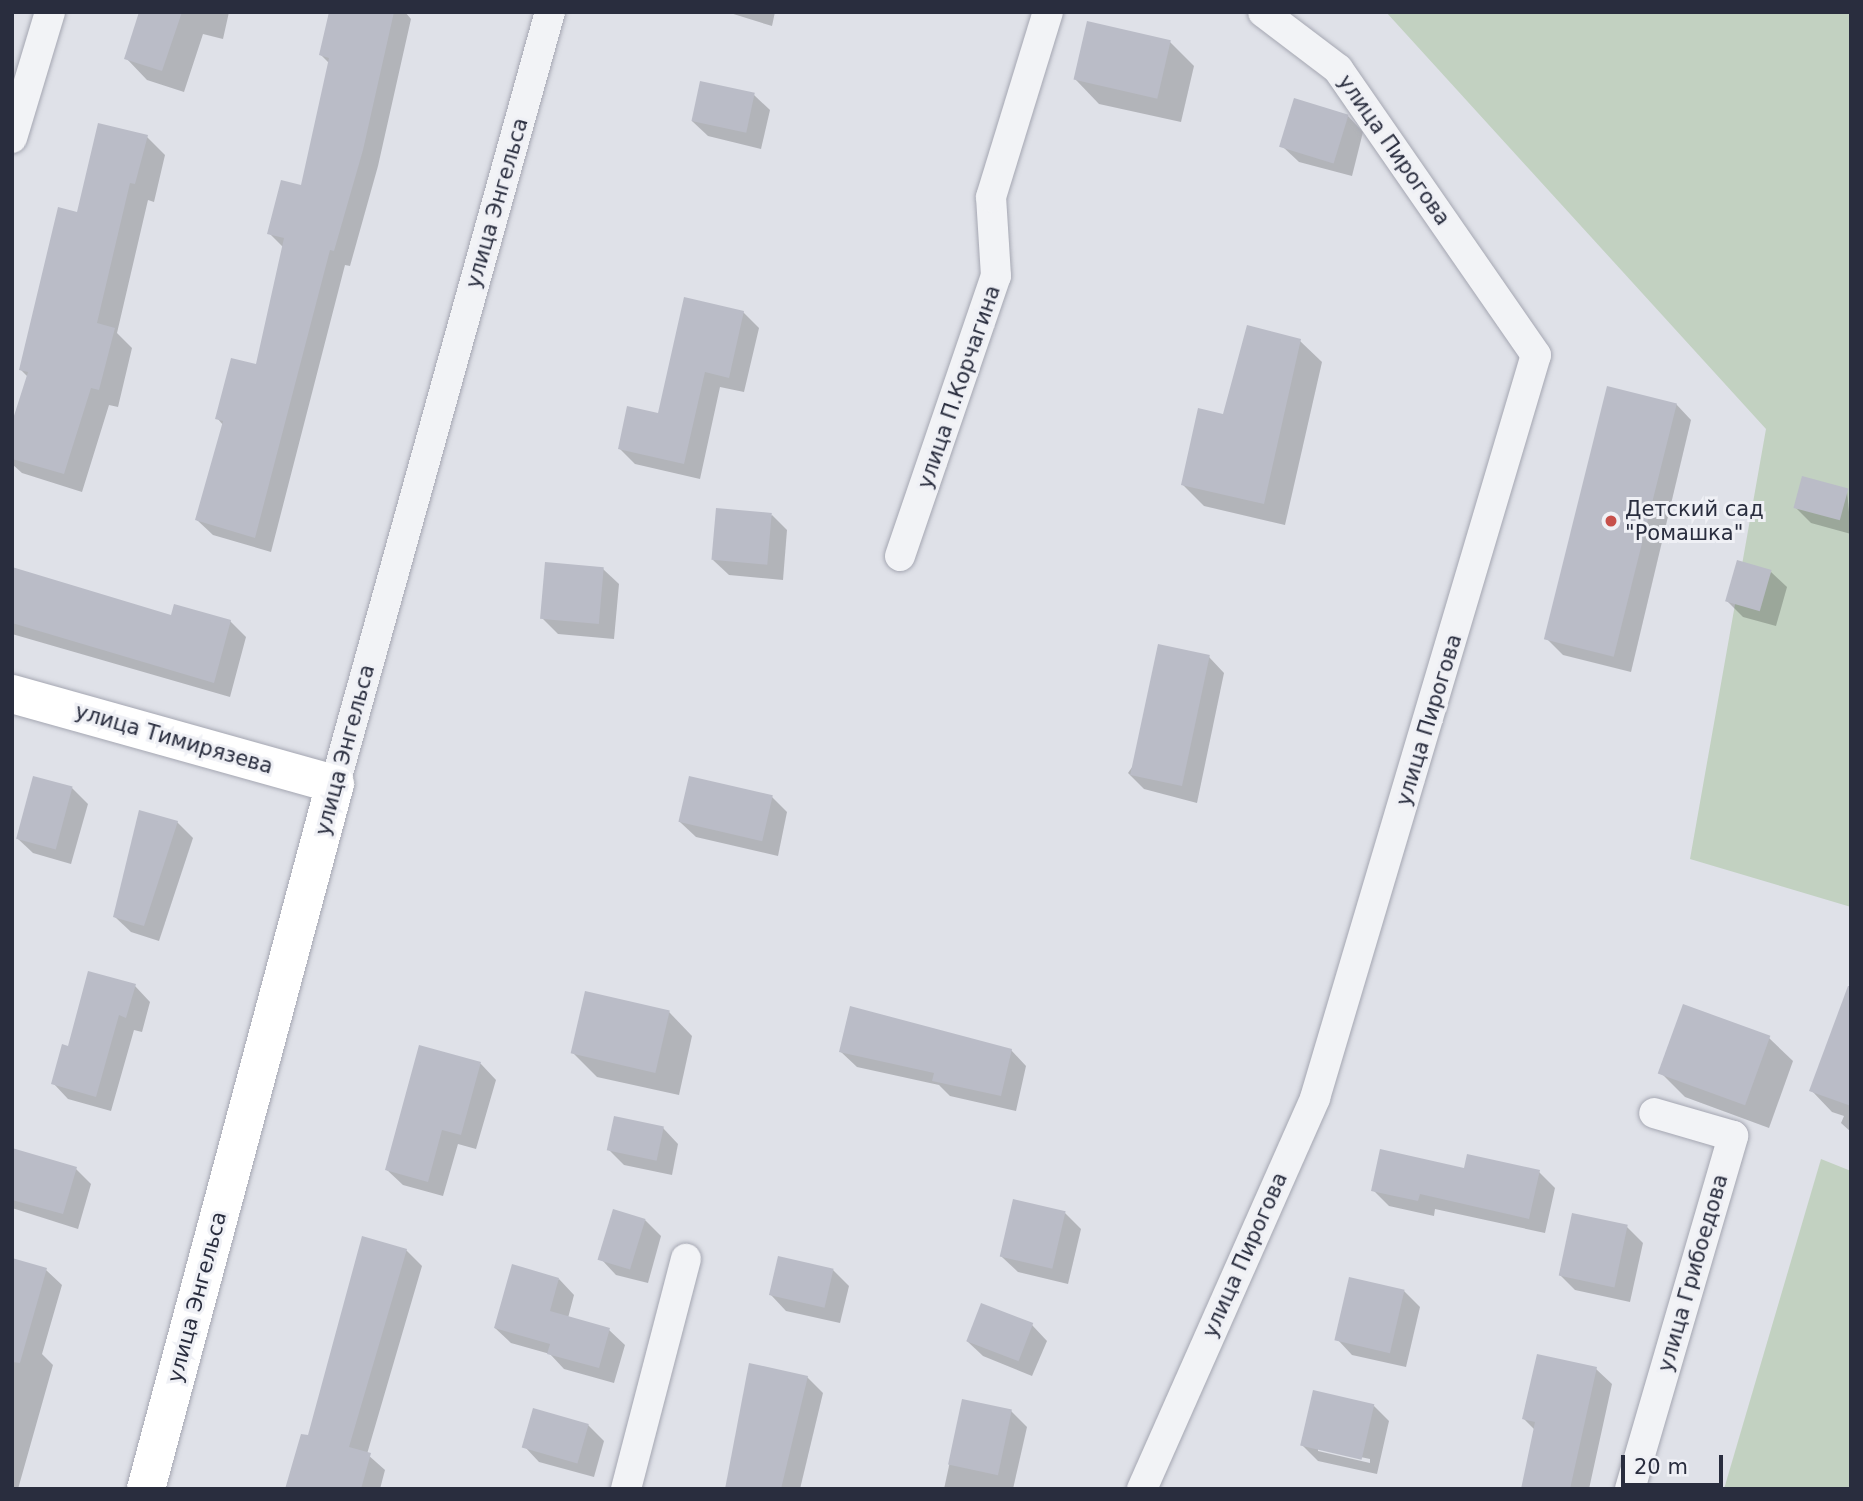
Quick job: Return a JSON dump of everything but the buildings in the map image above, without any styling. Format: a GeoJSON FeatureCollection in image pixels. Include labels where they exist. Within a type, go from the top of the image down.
{"type":"FeatureCollection","features":[{"type":"Feature","properties":{"kind":"street"},"geometry":{"type":"LineString","coordinates":[[12,138],[50,12]]}},
{"type":"Feature","properties":{"kind":"street","name":"улица Энгельса"},"geometry":{"type":"LineString","coordinates":[[146,1489],[335,783],[550,12]]}},
{"type":"Feature","properties":{"kind":"street","name":"улица П.Корчагина"},"geometry":{"type":"LineString","coordinates":[[901,556],[996,276],[991,197],[1048,12]]}},
{"type":"Feature","properties":{"kind":"street","name":"улица Пирогова"},"geometry":{"type":"LineString","coordinates":[[1142,1489],[1315,1098],[1536,355],[1338,69],[1264,12]]}},
{"type":"Feature","properties":{"kind":"street","name":"улица Тимирязева"},"geometry":{"type":"LineString","coordinates":[[12,694],[335,783]]}},
{"type":"Feature","properties":{"kind":"street","name":"улица Грибоедова"},"geometry":{"type":"LineString","coordinates":[[1630,1489],[1732,1136],[1654,1113]]}},
{"type":"Feature","properties":{"kind":"street"},"geometry":{"type":"LineString","coordinates":[[626,1489],[686,1259]]}},
{"type":"Feature","properties":{"kind":"green space"},"geometry":{"type":"Polygon","coordinates":[[[1386,12],[1851,12],[1851,907],[1690,859],[1766,429],[1386,12]]]}},
{"type":"Feature","properties":{"kind":"green space"},"geometry":{"type":"Polygon","coordinates":[[[1821,1159],[1851,1171],[1851,1489],[1724,1489],[1821,1159]]]}},
{"type":"Feature","properties":{"kind":"place","name":"Детский сад \"Ромашка\""},"geometry":{"type":"Point","coordinates":[1611,521]}}]}
